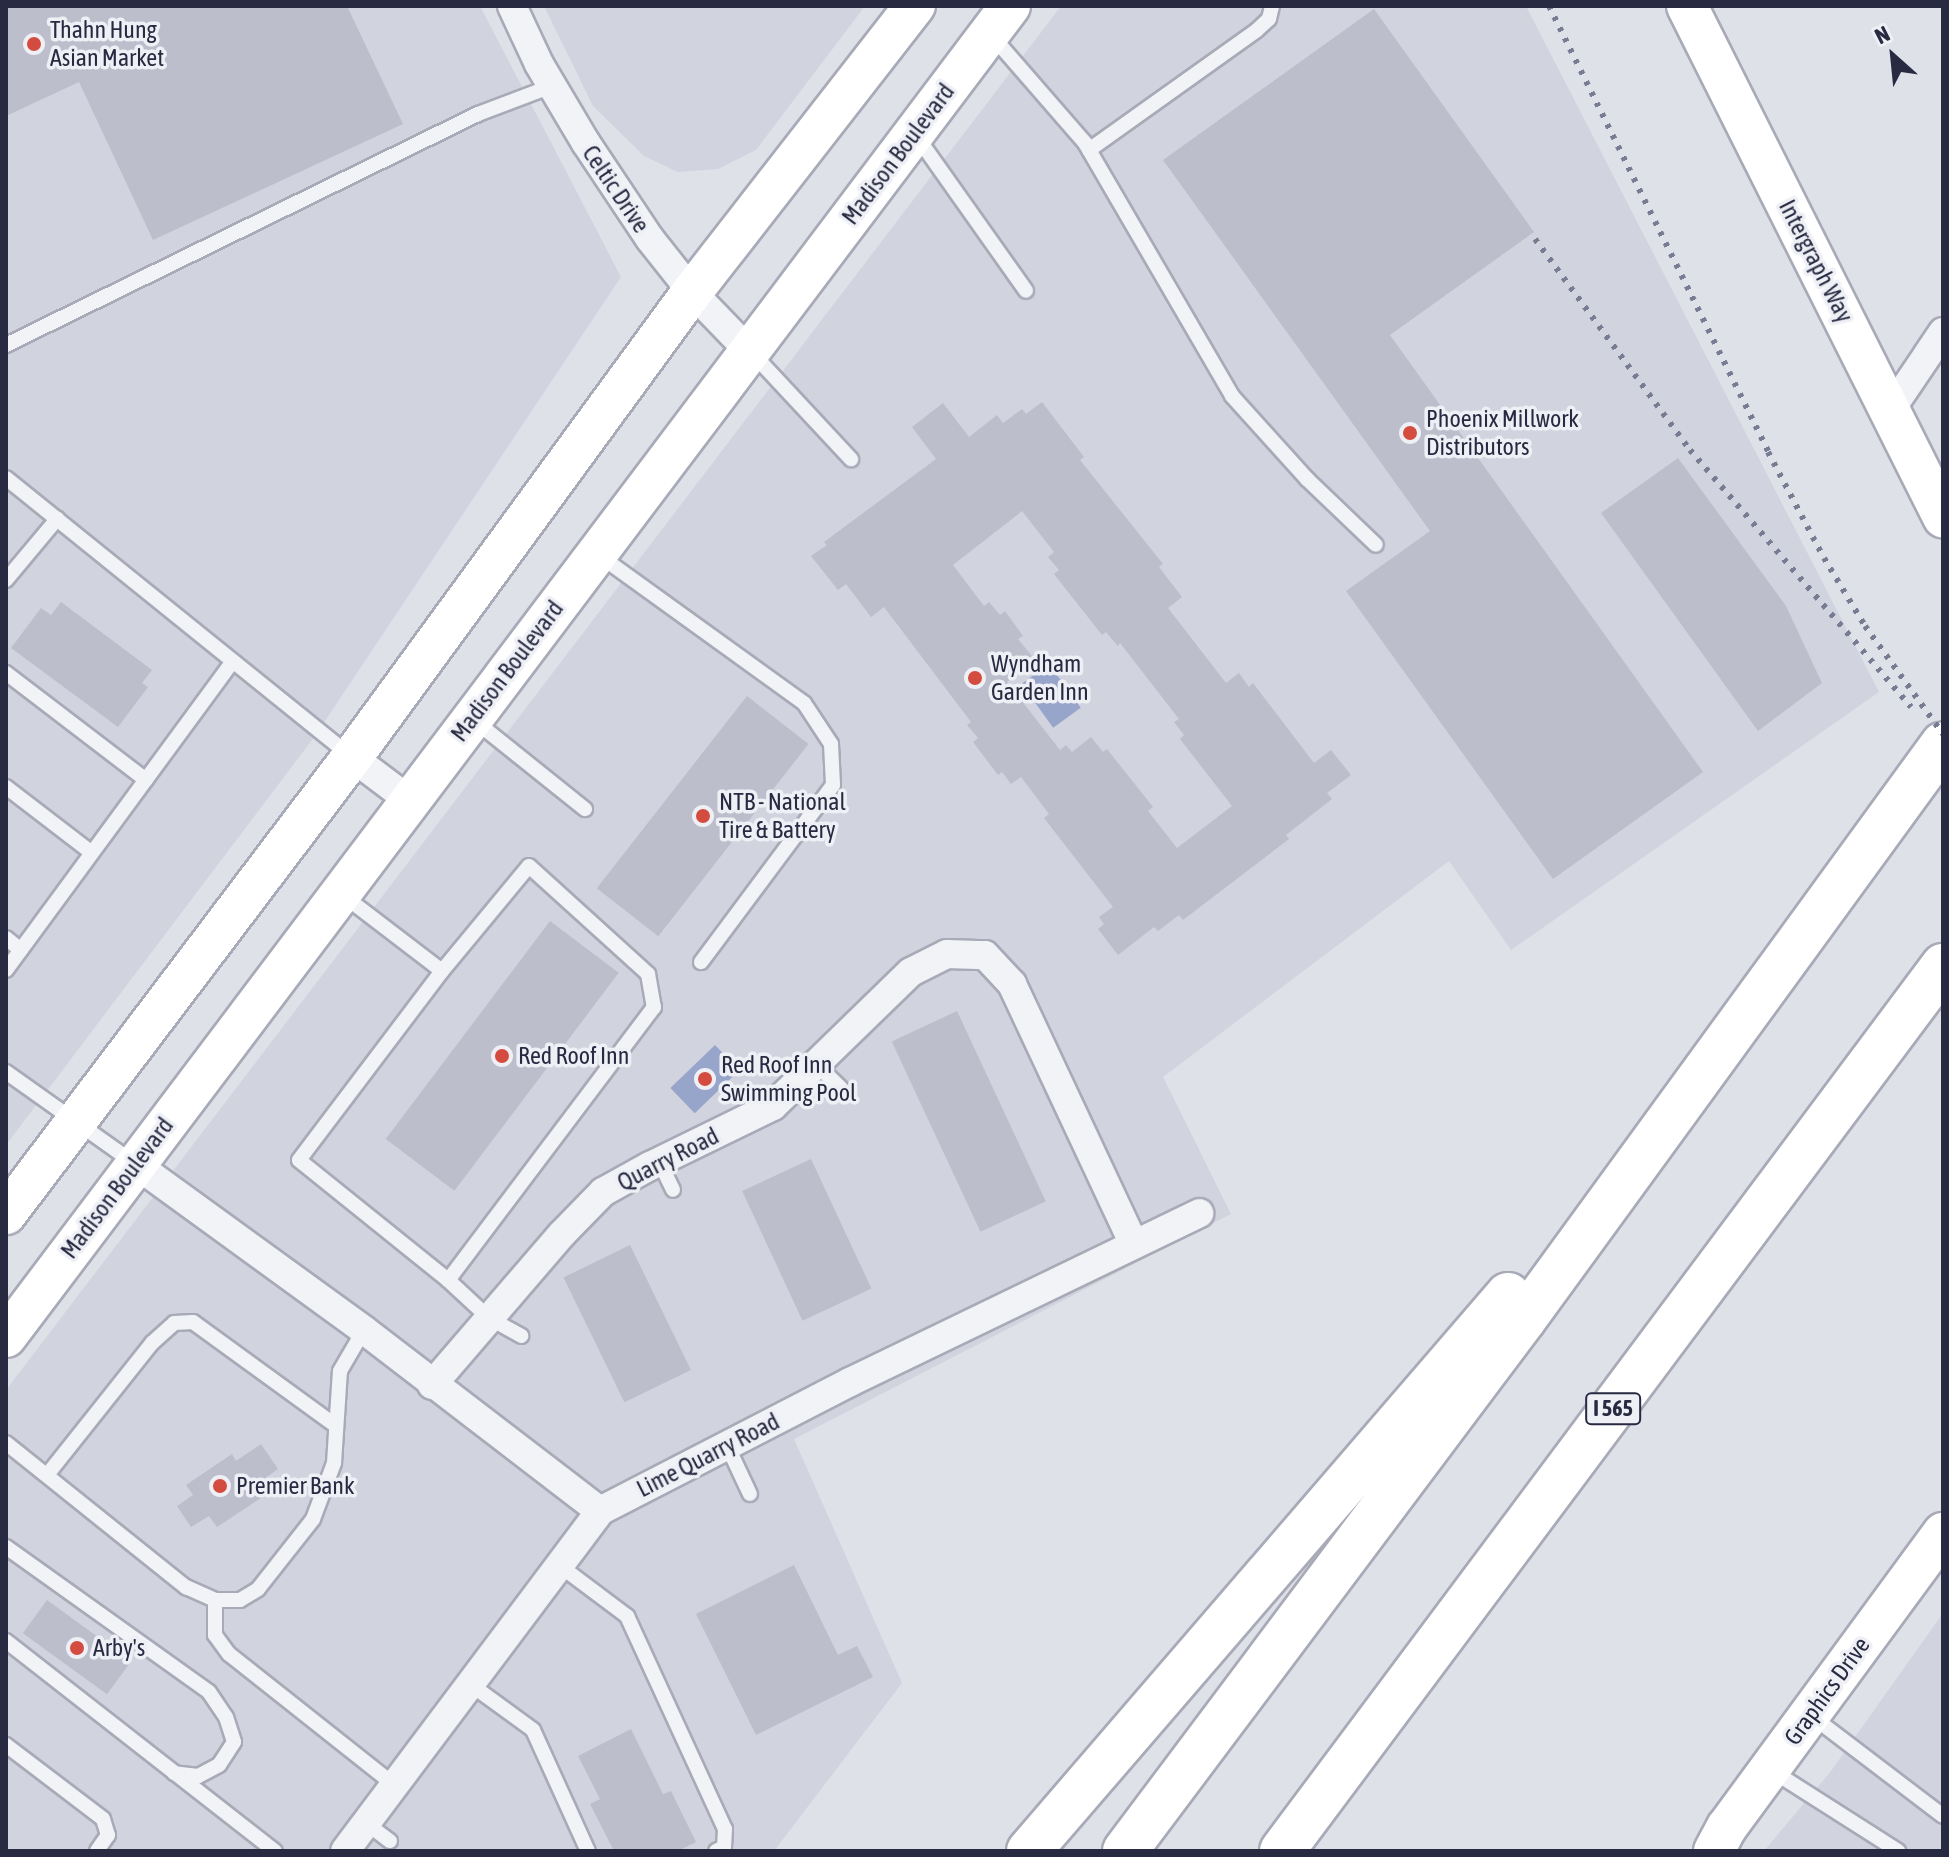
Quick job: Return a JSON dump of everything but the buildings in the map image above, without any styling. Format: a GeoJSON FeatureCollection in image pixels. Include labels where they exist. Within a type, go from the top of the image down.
{"type":"FeatureCollection","features":[{"type":"Feature","properties":{"kind":"highway"},"geometry":{"type":"LineString","coordinates":[[1125,1851],[1524,1319],[1943,744]]}},
{"type":"Feature","properties":{"kind":"highway","name":"I 565"},"geometry":{"type":"LineString","coordinates":[[1282,1851],[1943,966]]}},
{"type":"Feature","properties":{"kind":"highway"},"geometry":{"type":"LineString","coordinates":[[1029,1851],[1503,1301],[1766,986]]}},
{"type":"Feature","properties":{"kind":"main road"},"geometry":{"type":"LineString","coordinates":[[6,1214],[352,757],[692,292],[915,6]]}},
{"type":"Feature","properties":{"kind":"main road","name":"Intergraph Way"},"geometry":{"type":"LineString","coordinates":[[1687,6],[1943,517]]}},
{"type":"Feature","properties":{"kind":"main road","name":"Madison Boulevard"},"geometry":{"type":"LineString","coordinates":[[6,1337],[134,1163],[1000,19]]}},
{"type":"Feature","properties":{"kind":"main road","name":"Graphics Drive"},"geometry":{"type":"LineString","coordinates":[[1714,1851],[1727,1827],[1943,1533]]}},
{"type":"Feature","properties":{"kind":"street","name":"Celtic Drive"},"geometry":{"type":"LineString","coordinates":[[512,6],[552,86],[642,227],[692,292],[749,351]]}},
{"type":"Feature","properties":{"kind":"street"},"geometry":{"type":"LineString","coordinates":[[1891,409],[1943,332]]}},
{"type":"Feature","properties":{"kind":"street"},"geometry":{"type":"LineString","coordinates":[[352,757],[409,800]]}},
{"type":"Feature","properties":{"kind":"street","name":"Quarry Road"},"geometry":{"type":"LineString","coordinates":[[432,1385],[562,1234],[603,1192],[773,1106],[818,1066],[911,972],[947,954],[985,955],[1012,984],[1134,1244]]}},
{"type":"Feature","properties":{"kind":"street"},"geometry":{"type":"LineString","coordinates":[[134,1163],[364,1330],[600,1511]]}},
{"type":"Feature","properties":{"kind":"street","name":"Lime Quarry Road"},"geometry":{"type":"LineString","coordinates":[[345,1851],[600,1511],[727,1445],[1199,1213]]}},
{"type":"Feature","properties":{"kind":"lane"},"geometry":{"type":"LineString","coordinates":[[1089,150],[1257,30],[1269,19],[1272,6]]}},
{"type":"Feature","properties":{"kind":"lane"},"geometry":{"type":"LineString","coordinates":[[1000,19],[1089,150],[1232,396],[1307,479],[1376,545]]}},
{"type":"Feature","properties":{"kind":"lane"},"geometry":{"type":"LineString","coordinates":[[6,345],[478,114],[552,86]]}},
{"type":"Feature","properties":{"kind":"lane"},"geometry":{"type":"LineString","coordinates":[[914,133],[1026,291]]}},
{"type":"Feature","properties":{"kind":"lane"},"geometry":{"type":"LineString","coordinates":[[749,351],[851,459]]}},
{"type":"Feature","properties":{"kind":"lane"},"geometry":{"type":"LineString","coordinates":[[6,478],[352,757]]}},
{"type":"Feature","properties":{"kind":"lane"},"geometry":{"type":"LineString","coordinates":[[6,580],[57,519]]}},
{"type":"Feature","properties":{"kind":"lane"},"geometry":{"type":"LineString","coordinates":[[596,554],[804,703],[831,744],[833,785],[701,962]]}},
{"type":"Feature","properties":{"kind":"lane"},"geometry":{"type":"LineString","coordinates":[[6,970],[233,661]]}},
{"type":"Feature","properties":{"kind":"lane"},"geometry":{"type":"LineString","coordinates":[[6,673],[146,780]]}},
{"type":"Feature","properties":{"kind":"lane"},"geometry":{"type":"LineString","coordinates":[[472,718],[585,809]]}},
{"type":"Feature","properties":{"kind":"lane"},"geometry":{"type":"LineString","coordinates":[[6,787],[92,853]]}},
{"type":"Feature","properties":{"kind":"lane"},"geometry":{"type":"LineString","coordinates":[[448,1280],[654,1007],[648,974],[529,866],[442,971],[299,1160],[448,1280],[489,1318],[521,1336]]}},
{"type":"Feature","properties":{"kind":"lane"},"geometry":{"type":"LineString","coordinates":[[341,893],[442,971]]}},
{"type":"Feature","properties":{"kind":"lane"},"geometry":{"type":"LineString","coordinates":[[6,938],[21,950]]}},
{"type":"Feature","properties":{"kind":"lane"},"geometry":{"type":"LineString","coordinates":[[818,1066],[841,1088]]}},
{"type":"Feature","properties":{"kind":"lane"},"geometry":{"type":"LineString","coordinates":[[6,1072],[134,1163]]}},
{"type":"Feature","properties":{"kind":"lane"},"geometry":{"type":"LineString","coordinates":[[659,1161],[673,1190]]}},
{"type":"Feature","properties":{"kind":"lane"},"geometry":{"type":"LineString","coordinates":[[47,1475],[152,1343],[174,1323],[193,1322],[335,1425]]}},
{"type":"Feature","properties":{"kind":"lane"},"geometry":{"type":"LineString","coordinates":[[6,1443],[186,1587],[215,1600],[240,1600],[258,1589],[313,1519],[334,1463],[340,1371],[364,1330]]}},
{"type":"Feature","properties":{"kind":"lane"},"geometry":{"type":"LineString","coordinates":[[727,1445],[750,1494]]}},
{"type":"Feature","properties":{"kind":"lane"},"geometry":{"type":"LineString","coordinates":[[6,1547],[209,1692],[226,1717],[234,1742],[219,1765],[198,1776],[174,1773]]}},
{"type":"Feature","properties":{"kind":"lane"},"geometry":{"type":"LineString","coordinates":[[559,1565],[627,1616],[725,1829],[724,1847],[716,1851]]}},
{"type":"Feature","properties":{"kind":"lane"},"geometry":{"type":"LineString","coordinates":[[215,1600],[215,1635],[229,1654],[394,1785]]}},
{"type":"Feature","properties":{"kind":"lane"},"geometry":{"type":"LineString","coordinates":[[6,1641],[275,1851]]}},
{"type":"Feature","properties":{"kind":"lane"},"geometry":{"type":"LineString","coordinates":[[470,1684],[533,1730],[588,1851]]}},
{"type":"Feature","properties":{"kind":"lane"},"geometry":{"type":"LineString","coordinates":[[1810,1715],[1943,1816]]}},
{"type":"Feature","properties":{"kind":"lane"},"geometry":{"type":"LineString","coordinates":[[6,1745],[103,1819],[108,1835],[97,1851]]}},
{"type":"Feature","properties":{"kind":"lane"},"geometry":{"type":"LineString","coordinates":[[1770,1769],[1898,1851]]}},
{"type":"Feature","properties":{"kind":"lane"},"geometry":{"type":"LineString","coordinates":[[366,1823],[390,1841]]}},
{"type":"Feature","properties":{"kind":"shaded area"},"geometry":{"type":"Polygon","coordinates":[[[6,6],[480,6],[621,277],[315,736],[6,1145],[6,6]]]}},
{"type":"Feature","properties":{"kind":"shaded area"},"geometry":{"type":"Polygon","coordinates":[[[544,6],[865,6],[756,150],[718,169],[678,172],[644,156],[593,106],[544,6]]]}},
{"type":"Feature","properties":{"kind":"shaded area"},"geometry":{"type":"Polygon","coordinates":[[[1061,6],[1526,6],[1879,692],[1511,950],[1449,861],[1163,1077],[1231,1214],[794,1439],[902,1683],[774,1851],[6,1851],[6,1390],[1061,6]]]}},
{"type":"Feature","properties":{"kind":"shaded area"},"geometry":{"type":"Polygon","coordinates":[[[1943,1613],[1943,1851],[1764,1851],[1831,1771],[1943,1613]]]}},
{"type":"Feature","properties":{"kind":"water"},"geometry":{"type":"Polygon","coordinates":[[[1049,664],[1081,708],[1053,728],[1021,684],[1049,664]]]}},
{"type":"Feature","properties":{"kind":"water","name":"Red Roof Inn Swimming Pool"},"geometry":{"type":"Polygon","coordinates":[[[715,1045],[739,1070],[695,1113],[670,1088],[715,1045]]]}},
{"type":"Feature","properties":{"kind":"railway"},"geometry":{"type":"LineString","coordinates":[[1549,6],[1768,452],[1824,558],[1865,626],[1943,734]]}},
{"type":"Feature","properties":{"kind":"railway"},"geometry":{"type":"LineString","coordinates":[[1535,239],[1690,450],[1911,707]]}},
{"type":"Feature","properties":{"kind":"place","name":"Thahn Hung Asian Market"},"geometry":{"type":"Point","coordinates":[34,44]}},
{"type":"Feature","properties":{"kind":"place","name":"Phoenix Millwork Distributors"},"geometry":{"type":"Point","coordinates":[1410,433]}},
{"type":"Feature","properties":{"kind":"place","name":"Wyndham Garden Inn"},"geometry":{"type":"Point","coordinates":[975,678]}},
{"type":"Feature","properties":{"kind":"place","name":"NTB - National Tire & Battery"},"geometry":{"type":"Point","coordinates":[703,816]}},
{"type":"Feature","properties":{"kind":"place","name":"Red Roof Inn"},"geometry":{"type":"Point","coordinates":[502,1056]}},
{"type":"Feature","properties":{"kind":"place","name":"Red Roof Inn Swimming Pool"},"geometry":{"type":"Point","coordinates":[705,1079]}},
{"type":"Feature","properties":{"kind":"place","name":"Premier Bank"},"geometry":{"type":"Point","coordinates":[220,1486]}},
{"type":"Feature","properties":{"kind":"place","name":"Arby's"},"geometry":{"type":"Point","coordinates":[77,1648]}}]}
